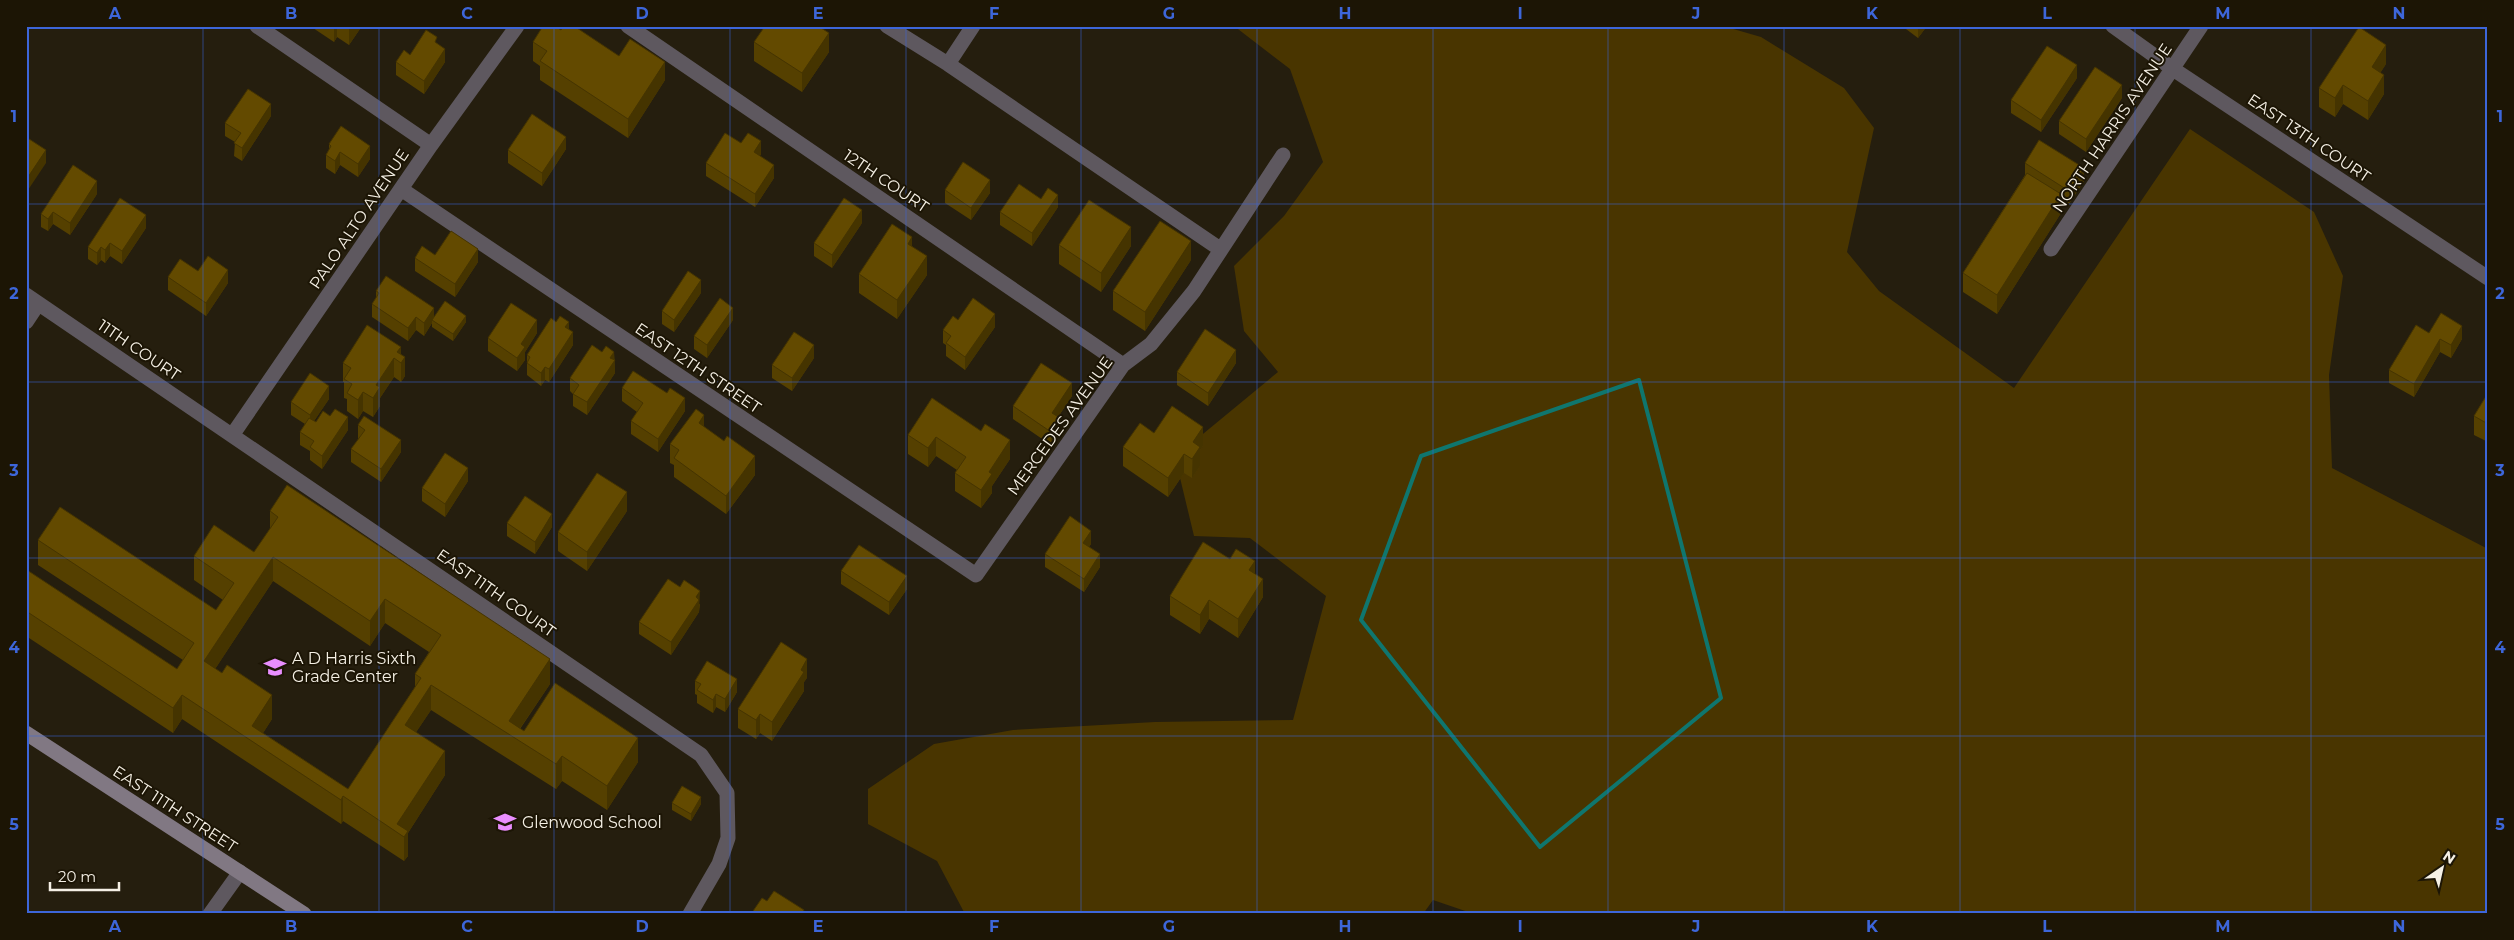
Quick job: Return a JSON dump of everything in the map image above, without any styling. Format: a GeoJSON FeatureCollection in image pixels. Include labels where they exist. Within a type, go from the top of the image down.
{"type":"FeatureCollection","features":[{"type":"Feature","properties":{"kind":"main road","name":"EAST 11TH STREET"},"geometry":{"type":"LineString","coordinates":[[26,733],[304,914]]}},
{"type":"Feature","properties":{"kind":"street"},"geometry":{"type":"LineString","coordinates":[[257,26],[431,145]]}},
{"type":"Feature","properties":{"kind":"street","name":"PALO ALTO AVENUE"},"geometry":{"type":"LineString","coordinates":[[234,434],[431,145],[517,26]]}},
{"type":"Feature","properties":{"kind":"street","name":"12TH COURT"},"geometry":{"type":"LineString","coordinates":[[628,26],[1123,365]]}},
{"type":"Feature","properties":{"kind":"street"},"geometry":{"type":"LineString","coordinates":[[887,26],[948,64],[1220,248]]}},
{"type":"Feature","properties":{"kind":"street"},"geometry":{"type":"LineString","coordinates":[[948,64],[973,26]]}},
{"type":"Feature","properties":{"kind":"street","name":"EAST 13TH COURT"},"geometry":{"type":"LineString","coordinates":[[2113,26],[2173,69],[2488,278]]}},
{"type":"Feature","properties":{"kind":"street","name":"NORTH HARRIS AVENUE"},"geometry":{"type":"LineString","coordinates":[[2052,249],[2201,26]]}},
{"type":"Feature","properties":{"kind":"street","name":"MERCEDES AVENUE"},"geometry":{"type":"LineString","coordinates":[[976,575],[1123,365],[1151,344],[1194,291],[1220,248],[1283,155]]}},
{"type":"Feature","properties":{"kind":"street","name":"EAST 12TH STREET"},"geometry":{"type":"LineString","coordinates":[[401,189],[976,575]]}},
{"type":"Feature","properties":{"kind":"street"},"geometry":{"type":"LineString","coordinates":[[26,322],[32,299]]}},
{"type":"Feature","properties":{"kind":"street","name":"11TH COURT"},"geometry":{"type":"LineString","coordinates":[[32,299],[234,434]]}},
{"type":"Feature","properties":{"kind":"street","name":"EAST 11TH COURT"},"geometry":{"type":"LineString","coordinates":[[234,434],[701,755],[727,793],[728,838],[719,864],[690,914]]}},
{"type":"Feature","properties":{"kind":"street"},"geometry":{"type":"LineString","coordinates":[[210,914],[240,872]]}},
{"type":"Feature","properties":{"kind":"highlighted area"},"geometry":{"type":"Polygon","coordinates":[[[1639,380],[1721,698],[1540,847],[1361,620],[1421,456],[1639,380]]]}},
{"type":"Feature","properties":{"kind":"shaded area"},"geometry":{"type":"Polygon","coordinates":[[[1234,26],[1723,26],[1761,37],[1844,88],[1874,128],[1847,252],[1879,291],[2014,388],[2190,129],[2314,212],[2343,276],[2329,375],[2332,468],[2488,549],[2488,914],[1474,914],[1433,900],[1423,914],[965,914],[937,861],[868,824],[868,789],[934,744],[1013,730],[1155,722],[1293,720],[1326,596],[1250,538],[1194,536],[1175,457],[1278,372],[1244,331],[1234,266],[1284,216],[1323,162],[1290,69],[1234,26]]]}},
{"type":"Feature","properties":{"kind":"building"},"geometry":{"type":"Polygon","coordinates":[[[543,26],[555,26],[561,30],[563,26],[574,26],[619,56],[630,39],[665,62],[628,119],[540,61],[547,51],[533,42],[543,26]]]}},
{"type":"Feature","properties":{"kind":"building"},"geometry":{"type":"Polygon","coordinates":[[[765,26],[818,26],[829,33],[802,73],[754,42],[765,26]]]}},
{"type":"Feature","properties":{"kind":"building"},"geometry":{"type":"Polygon","coordinates":[[[2359,27],[2386,45],[2372,67],[2384,75],[2368,101],[2343,85],[2335,98],[2319,88],[2359,27]]]}},
{"type":"Feature","properties":{"kind":"building"},"geometry":{"type":"Polygon","coordinates":[[[426,30],[437,37],[435,42],[445,49],[424,81],[396,62],[404,50],[410,55],[426,30]]]}},
{"type":"Feature","properties":{"kind":"building"},"geometry":{"type":"Polygon","coordinates":[[[2047,46],[2077,65],[2041,120],[2011,100],[2047,46]]]}},
{"type":"Feature","properties":{"kind":"building"},"geometry":{"type":"Polygon","coordinates":[[[2095,67],[2122,85],[2086,139],[2059,121],[2095,67]]]}},
{"type":"Feature","properties":{"kind":"building"},"geometry":{"type":"Polygon","coordinates":[[[248,89],[271,104],[242,148],[234,143],[241,133],[225,123],[248,89]]]}},
{"type":"Feature","properties":{"kind":"building"},"geometry":{"type":"Polygon","coordinates":[[[532,114],[566,137],[542,173],[508,150],[532,114]]]}},
{"type":"Feature","properties":{"kind":"building"},"geometry":{"type":"Polygon","coordinates":[[[341,126],[370,146],[358,164],[340,152],[335,161],[326,155],[331,146],[329,144],[341,126]]]}},
{"type":"Feature","properties":{"kind":"building"},"geometry":{"type":"Polygon","coordinates":[[[725,133],[741,143],[748,133],[761,141],[754,152],[774,165],[755,194],[706,163],[725,133]]]}},
{"type":"Feature","properties":{"kind":"building"},"geometry":{"type":"Polygon","coordinates":[[[26,137],[46,150],[26,180],[26,137]]]}},
{"type":"Feature","properties":{"kind":"building"},"geometry":{"type":"Polygon","coordinates":[[[2039,140],[2084,168],[2069,191],[2025,163],[2039,140]]]}},
{"type":"Feature","properties":{"kind":"building"},"geometry":{"type":"Polygon","coordinates":[[[963,162],[990,180],[971,208],[945,190],[963,162]]]}},
{"type":"Feature","properties":{"kind":"building"},"geometry":{"type":"Polygon","coordinates":[[[73,165],[97,181],[70,223],[53,212],[48,219],[41,214],[73,165]]]}},
{"type":"Feature","properties":{"kind":"building"},"geometry":{"type":"Polygon","coordinates":[[[2027,173],[2061,194],[1997,295],[1963,273],[2027,173]]]}},
{"type":"Feature","properties":{"kind":"building"},"geometry":{"type":"Polygon","coordinates":[[[1019,184],[1041,199],[1048,188],[1058,195],[1032,233],[1000,212],[1019,184]]]}},
{"type":"Feature","properties":{"kind":"building"},"geometry":{"type":"Polygon","coordinates":[[[120,198],[146,215],[122,251],[110,243],[105,250],[101,247],[97,253],[88,247],[120,198]]]}},
{"type":"Feature","properties":{"kind":"building"},"geometry":{"type":"Polygon","coordinates":[[[844,198],[862,210],[832,255],[814,243],[844,198]]]}},
{"type":"Feature","properties":{"kind":"building"},"geometry":{"type":"Polygon","coordinates":[[[1089,200],[1131,227],[1101,273],[1059,245],[1089,200]]]}},
{"type":"Feature","properties":{"kind":"building"},"geometry":{"type":"Polygon","coordinates":[[[1160,221],[1191,241],[1145,312],[1113,291],[1160,221]]]}},
{"type":"Feature","properties":{"kind":"building"},"geometry":{"type":"Polygon","coordinates":[[[892,224],[912,237],[908,244],[927,256],[897,300],[859,274],[892,224]]]}},
{"type":"Feature","properties":{"kind":"building"},"geometry":{"type":"Polygon","coordinates":[[[451,231],[478,249],[455,284],[415,258],[422,246],[435,255],[451,231]]]}},
{"type":"Feature","properties":{"kind":"building"},"geometry":{"type":"Polygon","coordinates":[[[208,256],[228,270],[206,303],[168,277],[180,259],[198,271],[208,256]]]}},
{"type":"Feature","properties":{"kind":"building"},"geometry":{"type":"Polygon","coordinates":[[[688,271],[701,280],[674,320],[662,311],[688,271]]]}},
{"type":"Feature","properties":{"kind":"building"},"geometry":{"type":"Polygon","coordinates":[[[386,276],[434,308],[424,323],[416,317],[408,328],[372,304],[379,293],[376,291],[386,276]]]}},
{"type":"Feature","properties":{"kind":"building"},"geometry":{"type":"Polygon","coordinates":[[[720,298],[733,308],[707,345],[694,336],[720,298]]]}},
{"type":"Feature","properties":{"kind":"building"},"geometry":{"type":"Polygon","coordinates":[[[973,298],[995,314],[965,357],[946,343],[951,336],[943,330],[953,316],[958,320],[973,298]]]}},
{"type":"Feature","properties":{"kind":"building"},"geometry":{"type":"Polygon","coordinates":[[[445,301],[466,316],[453,334],[432,320],[445,301]]]}},
{"type":"Feature","properties":{"kind":"building"},"geometry":{"type":"Polygon","coordinates":[[[511,303],[537,320],[521,344],[525,347],[517,358],[488,338],[511,303]]]}},
{"type":"Feature","properties":{"kind":"building"},"geometry":{"type":"Polygon","coordinates":[[[2441,313],[2462,326],[2451,345],[2440,339],[2414,384],[2389,370],[2416,325],[2429,333],[2441,313]]]}},
{"type":"Feature","properties":{"kind":"building"},"geometry":{"type":"Polygon","coordinates":[[[560,316],[569,322],[565,327],[573,332],[549,369],[545,367],[541,373],[527,363],[530,357],[527,355],[551,318],[556,322],[560,316]]]}},
{"type":"Feature","properties":{"kind":"building"},"geometry":{"type":"Polygon","coordinates":[[[367,325],[401,347],[397,352],[405,357],[401,363],[394,358],[376,385],[380,387],[373,398],[363,392],[358,400],[347,393],[352,384],[344,379],[351,368],[343,363],[367,325]]]}},
{"type":"Feature","properties":{"kind":"building"},"geometry":{"type":"Polygon","coordinates":[[[1205,329],[1236,350],[1208,393],[1177,372],[1205,329]]]}},
{"type":"Feature","properties":{"kind":"building"},"geometry":{"type":"Polygon","coordinates":[[[794,332],[814,345],[792,378],[772,365],[794,332]]]}},
{"type":"Feature","properties":{"kind":"building"},"geometry":{"type":"Polygon","coordinates":[[[592,345],[602,352],[606,346],[614,352],[610,358],[615,360],[587,402],[573,394],[579,385],[570,378],[592,345]]]}},
{"type":"Feature","properties":{"kind":"building"},"geometry":{"type":"Polygon","coordinates":[[[1041,363],[1072,383],[1052,413],[1060,418],[1051,432],[1013,406],[1041,363]]]}},
{"type":"Feature","properties":{"kind":"building"},"geometry":{"type":"Polygon","coordinates":[[[633,371],[667,393],[670,388],[685,398],[658,439],[631,421],[643,403],[622,388],[633,371]]]}},
{"type":"Feature","properties":{"kind":"building"},"geometry":{"type":"Polygon","coordinates":[[[310,373],[329,386],[310,415],[291,402],[310,373]]]}},
{"type":"Feature","properties":{"kind":"building"},"geometry":{"type":"Polygon","coordinates":[[[2488,393],[2488,424],[2474,416],[2488,393]]]}},
{"type":"Feature","properties":{"kind":"building"},"geometry":{"type":"Polygon","coordinates":[[[932,398],[981,431],[985,424],[1010,440],[989,472],[992,474],[981,490],[955,473],[966,457],[936,437],[928,448],[908,435],[932,398]]]}},
{"type":"Feature","properties":{"kind":"building"},"geometry":{"type":"Polygon","coordinates":[[[1172,406],[1203,427],[1193,442],[1200,447],[1192,459],[1184,454],[1168,478],[1123,447],[1140,423],[1154,433],[1172,406]]]}},
{"type":"Feature","properties":{"kind":"building"},"geometry":{"type":"Polygon","coordinates":[[[335,409],[348,417],[322,456],[310,447],[314,441],[300,432],[309,418],[316,422],[323,411],[330,416],[335,409]]]}},
{"type":"Feature","properties":{"kind":"building"},"geometry":{"type":"Polygon","coordinates":[[[696,409],[704,415],[699,423],[724,441],[727,436],[755,456],[726,496],[674,458],[679,450],[670,444],[696,409]]]}},
{"type":"Feature","properties":{"kind":"building"},"geometry":{"type":"Polygon","coordinates":[[[364,416],[401,440],[381,469],[351,449],[365,430],[358,425],[364,416]]]}},
{"type":"Feature","properties":{"kind":"building"},"geometry":{"type":"Polygon","coordinates":[[[445,453],[468,468],[445,504],[422,488],[445,453]]]}},
{"type":"Feature","properties":{"kind":"building"},"geometry":{"type":"Polygon","coordinates":[[[597,473],[627,492],[587,552],[558,532],[597,473]]]}},
{"type":"Feature","properties":{"kind":"building"},"geometry":{"type":"Polygon","coordinates":[[[287,485],[550,659],[509,721],[524,731],[555,683],[638,738],[607,786],[562,756],[556,764],[431,685],[405,725],[445,751],[397,824],[408,831],[404,837],[343,796],[341,800],[182,695],[173,708],[26,611],[27,570],[177,669],[194,643],[38,540],[60,507],[216,610],[234,583],[194,556],[214,525],[254,552],[278,517],[270,511],[287,485]],[[273,557],[204,661],[222,673],[227,665],[272,695],[252,726],[348,789],[421,678],[415,674],[441,635],[385,599],[370,621],[273,557]]]}},
{"type":"Feature","properties":{"kind":"building"},"geometry":{"type":"Polygon","coordinates":[[[525,496],[552,514],[535,542],[507,523],[525,496]]]}},
{"type":"Feature","properties":{"kind":"building"},"geometry":{"type":"Polygon","coordinates":[[[1070,516],[1091,531],[1083,543],[1100,554],[1084,579],[1045,554],[1070,516]]]}},
{"type":"Feature","properties":{"kind":"building"},"geometry":{"type":"Polygon","coordinates":[[[1203,542],[1230,559],[1236,549],[1255,561],[1249,570],[1263,579],[1238,619],[1209,600],[1200,615],[1170,596],[1203,542]]]}},
{"type":"Feature","properties":{"kind":"building"},"geometry":{"type":"Polygon","coordinates":[[[859,545],[907,576],[889,602],[841,571],[859,545]]]}},
{"type":"Feature","properties":{"kind":"building"},"geometry":{"type":"Polygon","coordinates":[[[668,579],[680,587],[684,580],[700,591],[696,597],[699,600],[671,642],[639,622],[668,579]]]}},
{"type":"Feature","properties":{"kind":"building"},"geometry":{"type":"Polygon","coordinates":[[[781,642],[807,659],[801,670],[804,672],[772,722],[760,714],[756,720],[738,709],[781,642]]]}},
{"type":"Feature","properties":{"kind":"building"},"geometry":{"type":"Polygon","coordinates":[[[707,661],[737,679],[725,699],[716,694],[713,700],[697,690],[701,684],[695,681],[707,661]]]}},
{"type":"Feature","properties":{"kind":"building"},"geometry":{"type":"Polygon","coordinates":[[[682,786],[701,797],[691,814],[672,803],[682,786]]]}},
{"type":"Feature","properties":{"kind":"building"},"geometry":{"type":"Polygon","coordinates":[[[774,891],[804,910],[802,914],[751,914],[762,898],[767,901],[774,891]]]}},
{"type":"Feature","properties":{"kind":"place","name":"A D Harris Sixth Grade Center"},"geometry":{"type":"Point","coordinates":[275,667]}},
{"type":"Feature","properties":{"kind":"place","name":"Glenwood School"},"geometry":{"type":"Point","coordinates":[505,822]}}]}
